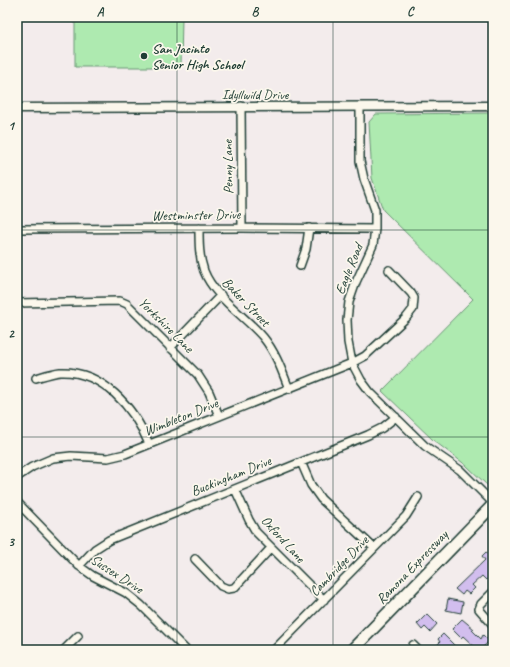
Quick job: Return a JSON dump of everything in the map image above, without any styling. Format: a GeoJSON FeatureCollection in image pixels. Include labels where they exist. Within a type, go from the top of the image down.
{"type":"FeatureCollection","features":[{"type":"Feature","properties":{"kind":"main road","name":"Ramona Expressway"},"geometry":{"type":"LineString","coordinates":[[352,650],[493,504]]}},
{"type":"Feature","properties":{"kind":"street","name":"Penny Lane"},"geometry":{"type":"LineString","coordinates":[[241,106],[242,228]]}},
{"type":"Feature","properties":{"kind":"street","name":"Idyllwild Drive"},"geometry":{"type":"LineString","coordinates":[[17,108],[493,106]]}},
{"type":"Feature","properties":{"kind":"street","name":"Eagle Road"},"geometry":{"type":"LineString","coordinates":[[360,107],[360,162],[364,179],[375,210],[375,229],[373,245],[356,282],[350,302],[347,320],[348,342],[352,363],[361,380],[370,392],[425,446],[460,470],[493,504]]}},
{"type":"Feature","properties":{"kind":"street","name":"Westminster Drive"},"geometry":{"type":"LineString","coordinates":[[17,230],[198,228],[375,229]]}},
{"type":"Feature","properties":{"kind":"street","name":"Baker Street"},"geometry":{"type":"LineString","coordinates":[[198,228],[200,253],[204,271],[220,295],[266,342],[281,366],[289,389]]}},
{"type":"Feature","properties":{"kind":"street"},"geometry":{"type":"LineString","coordinates":[[300,266],[306,248],[309,228]]}},
{"type":"Feature","properties":{"kind":"street","name":"Wimbleton Drive"},"geometry":{"type":"LineString","coordinates":[[17,477],[32,467],[52,458],[71,456],[108,458],[125,454],[289,389],[352,363],[365,356],[406,318],[413,308],[414,298],[411,293],[388,270]]}},
{"type":"Feature","properties":{"kind":"street"},"geometry":{"type":"LineString","coordinates":[[170,348],[220,295]]}},
{"type":"Feature","properties":{"kind":"street","name":"Yorkshire Lane"},"geometry":{"type":"LineString","coordinates":[[17,303],[120,301],[127,304],[198,375],[209,392],[219,416]]}},
{"type":"Feature","properties":{"kind":"street"},"geometry":{"type":"LineString","coordinates":[[36,378],[59,372],[83,374],[104,384],[120,399],[142,426],[149,444]]}},
{"type":"Feature","properties":{"kind":"street","name":"Buckingham Drive"},"geometry":{"type":"LineString","coordinates":[[79,566],[95,549],[109,540],[368,435],[382,428],[396,416]]}},
{"type":"Feature","properties":{"kind":"street"},"geometry":{"type":"LineString","coordinates":[[301,462],[311,485],[322,499],[374,548]]}},
{"type":"Feature","properties":{"kind":"street","name":"Oxford Lane"},"geometry":{"type":"LineString","coordinates":[[235,489],[256,532],[324,600]]}},
{"type":"Feature","properties":{"kind":"street","name":"Cambridge Drive"},"geometry":{"type":"LineString","coordinates":[[274,650],[406,516],[418,497]]}},
{"type":"Feature","properties":{"kind":"street","name":"Sussex Drive"},"geometry":{"type":"LineString","coordinates":[[17,502],[79,566],[93,576],[126,594],[141,606],[186,650]]}},
{"type":"Feature","properties":{"kind":"street"},"geometry":{"type":"LineString","coordinates":[[195,559],[221,586],[228,589],[234,588],[272,548]]}},
{"type":"Feature","properties":{"kind":"street"},"geometry":{"type":"LineString","coordinates":[[493,592],[478,609],[493,625]]}},
{"type":"Feature","properties":{"kind":"street"},"geometry":{"type":"LineString","coordinates":[[64,650],[78,636]]}},
{"type":"Feature","properties":{"kind":"green space"},"geometry":{"type":"Polygon","coordinates":[[[75,17],[182,17],[181,67],[75,67],[75,17]]]}},
{"type":"Feature","properties":{"kind":"green space"},"geometry":{"type":"Polygon","coordinates":[[[493,113],[493,485],[488,486],[467,466],[433,440],[382,391],[473,299],[383,210],[372,178],[369,122],[376,114],[493,113]]]}},
{"type":"Feature","properties":{"kind":"building"},"geometry":{"type":"Polygon","coordinates":[[[493,550],[493,573],[486,580],[482,576],[472,585],[475,588],[469,594],[465,591],[462,595],[455,589],[485,560],[482,556],[486,552],[489,554],[493,550]]]}},
{"type":"Feature","properties":{"kind":"building"},"geometry":{"type":"Polygon","coordinates":[[[448,599],[463,602],[461,613],[446,610],[448,599]]]}},
{"type":"Feature","properties":{"kind":"building"},"geometry":{"type":"Polygon","coordinates":[[[427,614],[437,624],[430,632],[425,627],[422,630],[417,624],[427,614]]]}},
{"type":"Feature","properties":{"kind":"building"},"geometry":{"type":"Polygon","coordinates":[[[462,619],[474,629],[472,630],[481,639],[483,635],[489,641],[480,650],[478,650],[463,636],[461,638],[452,629],[462,619]]]}},
{"type":"Feature","properties":{"kind":"building"},"geometry":{"type":"Polygon","coordinates":[[[443,634],[456,647],[453,650],[437,650],[435,647],[440,642],[438,639],[443,634]]]}},
{"type":"Feature","properties":{"kind":"place","name":"San Jacinto Senior High School"},"geometry":{"type":"Point","coordinates":[144,56]}}]}
